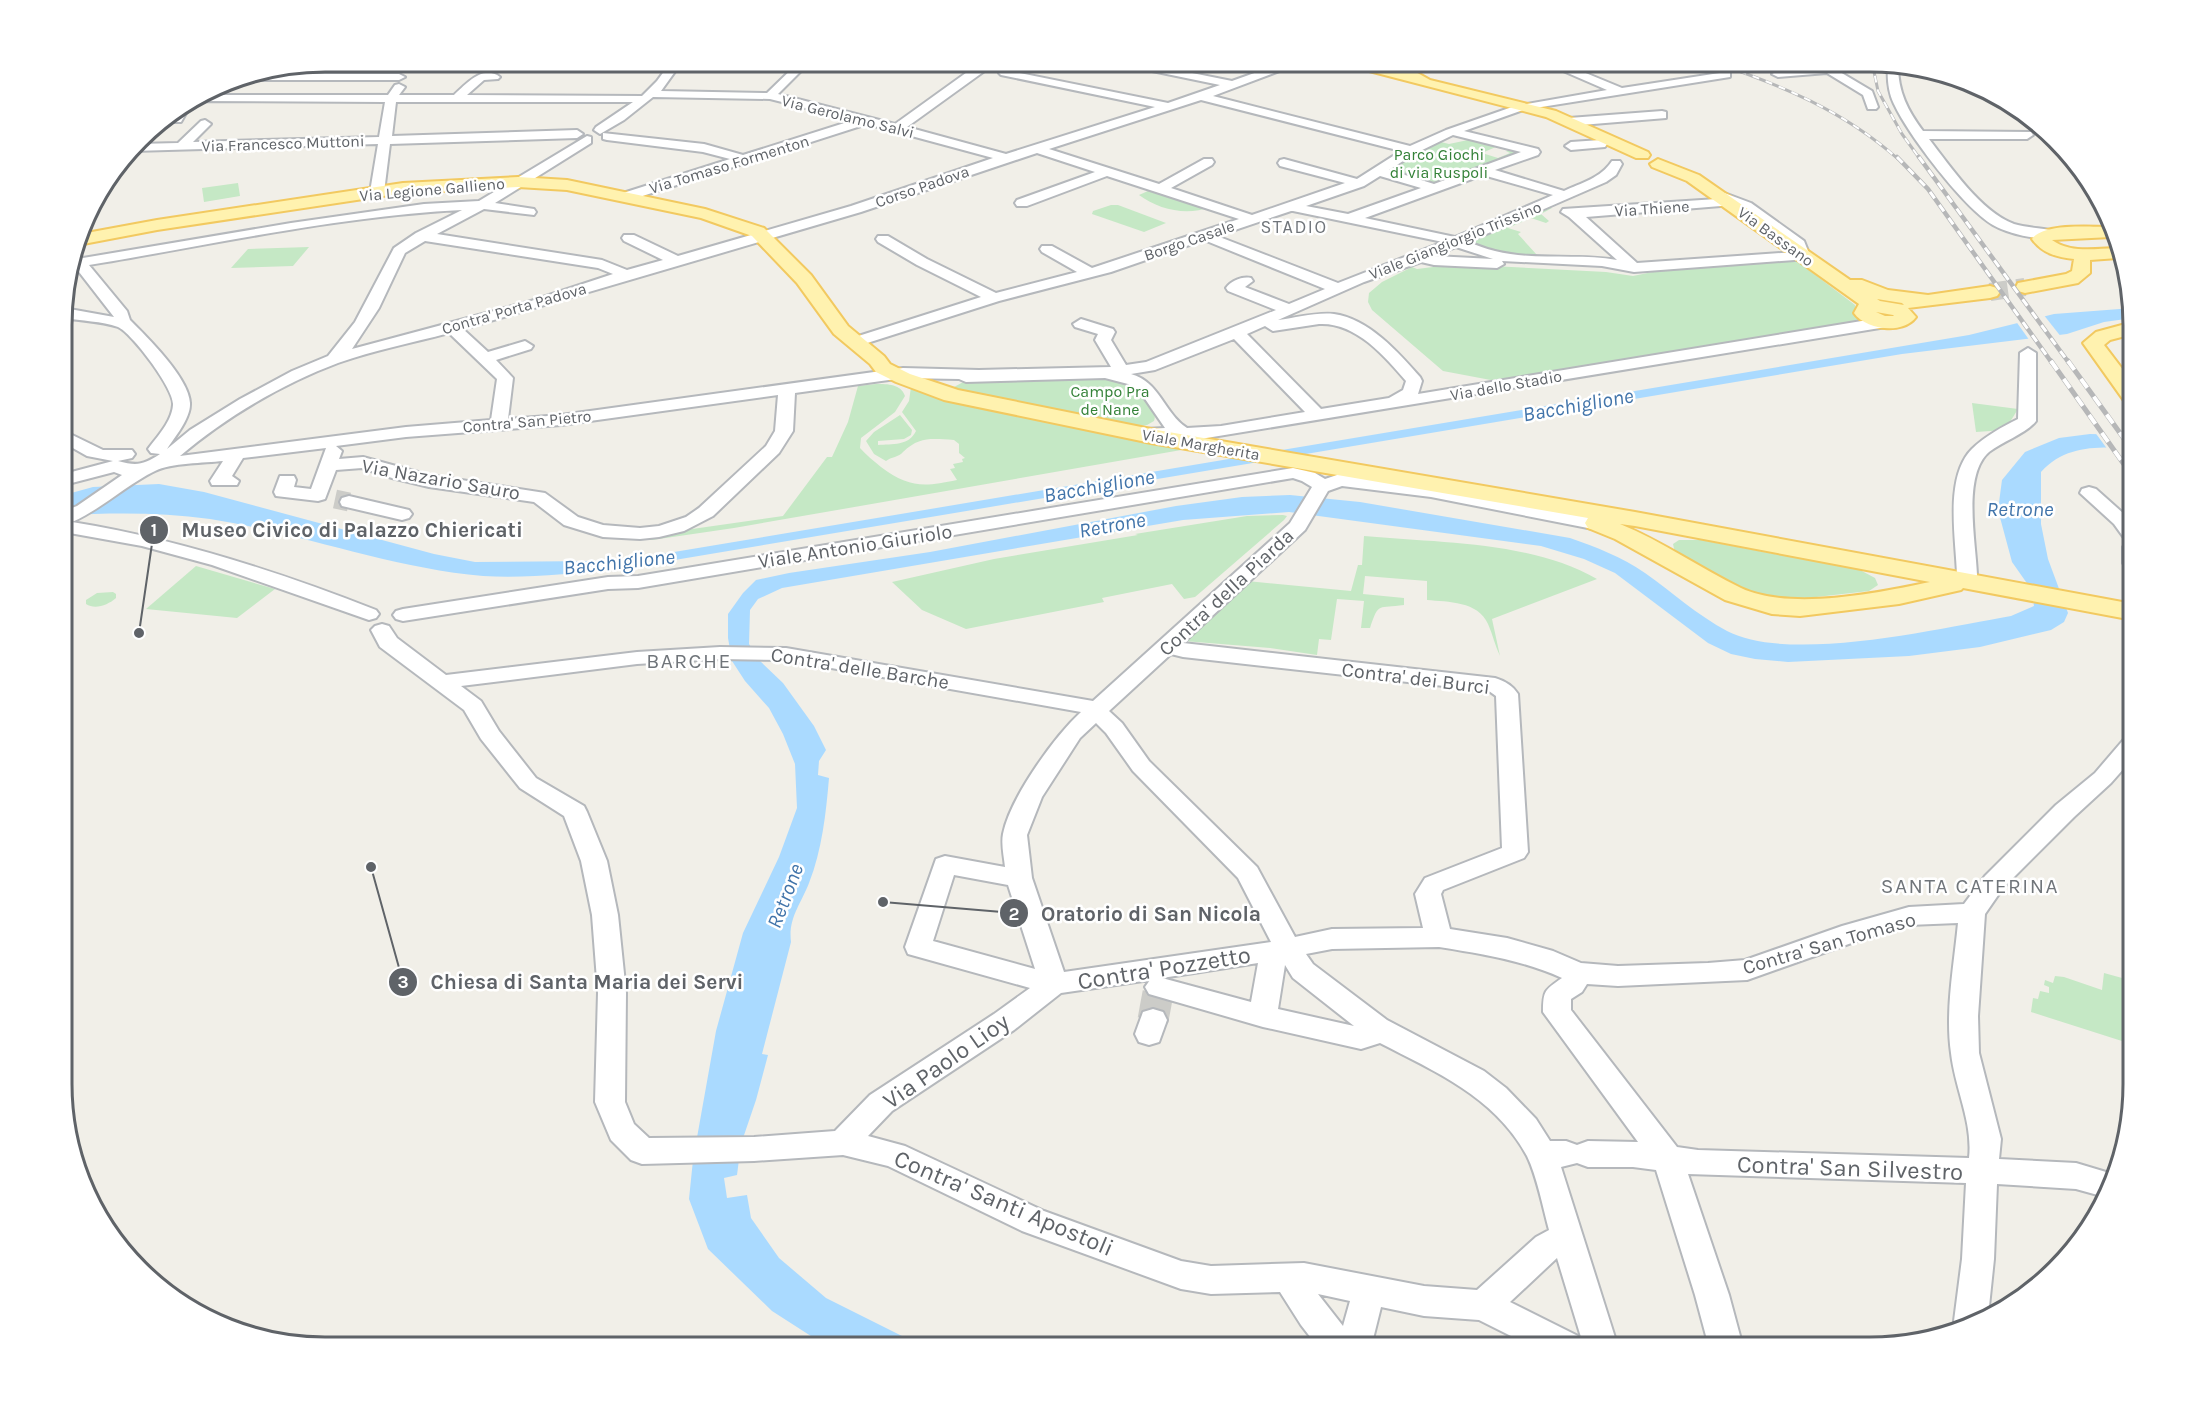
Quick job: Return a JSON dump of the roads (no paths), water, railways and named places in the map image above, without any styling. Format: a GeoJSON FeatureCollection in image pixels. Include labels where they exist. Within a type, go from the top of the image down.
{"type":"FeatureCollection","features":[{"type":"Feature","properties":{"kind":"main road"},"geometry":{"type":"LineString","coordinates":[[1405,72],[1425,83],[1569,122],[1650,162]]}},
{"type":"Feature","properties":{"kind":"main road"},"geometry":{"type":"LineString","coordinates":[[1522,108],[1547,117],[1601,144],[1615,160],[1650,162]]}},
{"type":"Feature","properties":{"kind":"main road","name":"Via Bassano"},"geometry":{"type":"LineString","coordinates":[[1650,162],[1693,178],[1888,313]]}},
{"type":"Feature","properties":{"kind":"main road","name":"Via Legione Gallieno"},"geometry":{"type":"LineString","coordinates":[[84,249],[131,230],[377,192],[449,184],[518,182],[567,185],[705,214],[764,236]]}},
{"type":"Feature","properties":{"kind":"main road"},"geometry":{"type":"LineString","coordinates":[[2041,236],[2106,232]]}},
{"type":"Feature","properties":{"kind":"main road","name":"Viale Margherita"},"geometry":{"type":"LineString","coordinates":[[764,236],[804,279],[831,319],[878,360],[883,368],[952,395],[1126,430],[1228,443],[1296,466],[1635,519],[1702,534],[2123,610]]}},
{"type":"Feature","properties":{"kind":"main road"},"geometry":{"type":"LineString","coordinates":[[2041,236],[2049,247],[2096,256]]}},
{"type":"Feature","properties":{"kind":"main road"},"geometry":{"type":"LineString","coordinates":[[2025,287],[2071,279],[2081,273],[2096,256]]}},
{"type":"Feature","properties":{"kind":"main road"},"geometry":{"type":"LineString","coordinates":[[1821,268],[1877,292],[1929,300]]}},
{"type":"Feature","properties":{"kind":"main road","name":"Via dello Stadio"},"geometry":{"type":"LineString","coordinates":[[1888,313],[1990,292]]}},
{"type":"Feature","properties":{"kind":"main road","name":"Via dello Stadio"},"geometry":{"type":"LineString","coordinates":[[1888,313],[1929,300],[1957,298]]}},
{"type":"Feature","properties":{"kind":"main road"},"geometry":{"type":"LineString","coordinates":[[2123,333],[2096,339],[2093,343],[2123,384]]}},
{"type":"Feature","properties":{"kind":"main road","name":"Viale Margherita"},"geometry":{"type":"LineString","coordinates":[[1523,501],[1582,517],[1662,555],[1734,594],[1772,606],[1800,608],[1882,598],[1950,585],[1981,584]]}},
{"type":"Feature","properties":{"kind":"main road","name":"Viale Margherita"},"geometry":{"type":"LineString","coordinates":[[1662,555],[1659,544],[1664,537],[1680,533],[1702,534]]}},
{"type":"Feature","properties":{"kind":"main road","name":"Viale Margherita"},"geometry":{"type":"LineString","coordinates":[[1862,562],[1888,576],[1893,583],[1893,590],[1882,598]]}},
{"type":"Feature","properties":{"kind":"street"},"geometry":{"type":"LineString","coordinates":[[292,74],[403,74],[414,72]]}},
{"type":"Feature","properties":{"kind":"street"},"geometry":{"type":"LineString","coordinates":[[603,133],[650,94],[671,72]]}},
{"type":"Feature","properties":{"kind":"street"},"geometry":{"type":"LineString","coordinates":[[770,96],[795,72]]}},
{"type":"Feature","properties":{"kind":"street"},"geometry":{"type":"LineString","coordinates":[[898,128],[975,72]]}},
{"type":"Feature","properties":{"kind":"street"},"geometry":{"type":"LineString","coordinates":[[1172,72],[1231,84]]}},
{"type":"Feature","properties":{"kind":"street","name":"Corso Padova"},"geometry":{"type":"LineString","coordinates":[[764,236],[856,209],[1006,158],[1040,155],[1080,135],[1267,72]]}},
{"type":"Feature","properties":{"kind":"street"},"geometry":{"type":"LineString","coordinates":[[1574,72],[1621,92]]}},
{"type":"Feature","properties":{"kind":"street"},"geometry":{"type":"LineString","coordinates":[[1778,74],[1806,72]]}},
{"type":"Feature","properties":{"kind":"street"},"geometry":{"type":"LineString","coordinates":[[1835,72],[1868,93],[1872,107]]}},
{"type":"Feature","properties":{"kind":"street"},"geometry":{"type":"LineString","coordinates":[[1005,73],[1168,106]]}},
{"type":"Feature","properties":{"kind":"street"},"geometry":{"type":"LineString","coordinates":[[1893,73],[1897,97],[1907,117],[1985,212],[1998,222],[2041,236]]}},
{"type":"Feature","properties":{"kind":"street"},"geometry":{"type":"LineString","coordinates":[[377,192],[391,99],[401,84],[403,74]]}},
{"type":"Feature","properties":{"kind":"street","name":"Borgo Casale"},"geometry":{"type":"LineString","coordinates":[[855,342],[994,298],[1090,273],[1292,207],[1359,183],[1381,172],[1412,150],[1454,132],[1522,108],[1568,98],[1726,75]]}},
{"type":"Feature","properties":{"kind":"street"},"geometry":{"type":"LineString","coordinates":[[456,99],[481,77],[494,77]]}},
{"type":"Feature","properties":{"kind":"street"},"geometry":{"type":"LineString","coordinates":[[535,87],[650,94]]}},
{"type":"Feature","properties":{"kind":"street"},"geometry":{"type":"LineString","coordinates":[[1848,94],[1868,93]]}},
{"type":"Feature","properties":{"kind":"street"},"geometry":{"type":"LineString","coordinates":[[213,98],[456,99],[650,94]]}},
{"type":"Feature","properties":{"kind":"street","name":"Via Gerolamo Salvi"},"geometry":{"type":"LineString","coordinates":[[650,94],[770,96],[1006,158]]}},
{"type":"Feature","properties":{"kind":"street"},"geometry":{"type":"LineString","coordinates":[[1201,96],[1412,150]]}},
{"type":"Feature","properties":{"kind":"street"},"geometry":{"type":"LineString","coordinates":[[1569,122],[1662,114]]}},
{"type":"Feature","properties":{"kind":"street","name":"Via Tomaso Formenton"},"geometry":{"type":"LineString","coordinates":[[625,197],[867,120]]}},
{"type":"Feature","properties":{"kind":"street","name":"Via Francesco Muttoni"},"geometry":{"type":"LineString","coordinates":[[181,147],[205,124]]}},
{"type":"Feature","properties":{"kind":"street"},"geometry":{"type":"LineString","coordinates":[[1351,218],[1534,152],[1454,132]]}},
{"type":"Feature","properties":{"kind":"street"},"geometry":{"type":"LineString","coordinates":[[72,478],[139,464],[198,433],[273,388],[334,359],[347,347],[374,304],[399,251],[421,236],[518,182],[582,137],[603,133],[704,148],[743,159]]}},
{"type":"Feature","properties":{"kind":"street"},"geometry":{"type":"LineString","coordinates":[[1080,135],[1098,141]]}},
{"type":"Feature","properties":{"kind":"street"},"geometry":{"type":"LineString","coordinates":[[1920,135],[2027,135]]}},
{"type":"Feature","properties":{"kind":"street","name":"Via Francesco Muttoni"},"geometry":{"type":"LineString","coordinates":[[144,148],[385,140],[582,137]]}},
{"type":"Feature","properties":{"kind":"street"},"geometry":{"type":"LineString","coordinates":[[1571,146],[1601,144]]}},
{"type":"Feature","properties":{"kind":"street"},"geometry":{"type":"LineString","coordinates":[[1040,155],[1079,162],[1251,219]]}},
{"type":"Feature","properties":{"kind":"street","name":"Viale Giangiorgio Trissino"},"geometry":{"type":"LineString","coordinates":[[1094,374],[1128,371],[1172,360],[1326,295],[1337,288],[1420,256],[1601,179],[1611,172],[1615,160]]}},
{"type":"Feature","properties":{"kind":"street"},"geometry":{"type":"LineString","coordinates":[[1162,188],[1208,162]]}},
{"type":"Feature","properties":{"kind":"street"},"geometry":{"type":"LineString","coordinates":[[1284,163],[1359,183]]}},
{"type":"Feature","properties":{"kind":"street"},"geometry":{"type":"LineString","coordinates":[[1022,203],[1108,171]]}},
{"type":"Feature","properties":{"kind":"street"},"geometry":{"type":"LineString","coordinates":[[1484,171],[1565,195]]}},
{"type":"Feature","properties":{"kind":"street"},"geometry":{"type":"LineString","coordinates":[[1381,172],[1434,188]]}},
{"type":"Feature","properties":{"kind":"street","name":"Via Thiene"},"geometry":{"type":"LineString","coordinates":[[1574,214],[1724,198]]}},
{"type":"Feature","properties":{"kind":"street"},"geometry":{"type":"LineString","coordinates":[[83,251],[216,240],[424,208],[482,204],[529,212]]}},
{"type":"Feature","properties":{"kind":"street"},"geometry":{"type":"LineString","coordinates":[[1544,204],[1574,214],[1629,263]]}},
{"type":"Feature","properties":{"kind":"street"},"geometry":{"type":"LineString","coordinates":[[1292,207],[1455,241],[1497,256],[1629,263],[1803,256]]}},
{"type":"Feature","properties":{"kind":"street"},"geometry":{"type":"LineString","coordinates":[[1203,235],[1337,288]]}},
{"type":"Feature","properties":{"kind":"street"},"geometry":{"type":"LineString","coordinates":[[421,236],[602,264],[626,275]]}},
{"type":"Feature","properties":{"kind":"street"},"geometry":{"type":"LineString","coordinates":[[710,236],[701,238],[721,248]]}},
{"type":"Feature","properties":{"kind":"street","name":"Contra' Porta Padova"},"geometry":{"type":"LineString","coordinates":[[334,359],[536,304],[675,260],[764,236]]}},
{"type":"Feature","properties":{"kind":"street"},"geometry":{"type":"LineString","coordinates":[[629,238],[675,260]]}},
{"type":"Feature","properties":{"kind":"street"},"geometry":{"type":"LineString","coordinates":[[883,239],[922,262],[994,298]]}},
{"type":"Feature","properties":{"kind":"street"},"geometry":{"type":"LineString","coordinates":[[1047,249],[1090,273]]}},
{"type":"Feature","properties":{"kind":"street"},"geometry":{"type":"LineString","coordinates":[[1420,256],[1434,261],[1598,268],[1603,265],[1602,262]]}},
{"type":"Feature","properties":{"kind":"street"},"geometry":{"type":"LineString","coordinates":[[76,520],[139,464],[171,427],[182,402],[176,386],[124,319],[81,258]]}},
{"type":"Feature","properties":{"kind":"street"},"geometry":{"type":"LineString","coordinates":[[1246,281],[1233,288],[1289,310]]}},
{"type":"Feature","properties":{"kind":"street","name":"Via dello Stadio"},"geometry":{"type":"LineString","coordinates":[[1126,430],[1183,434],[1228,443],[1318,416],[1888,313]]}},
{"type":"Feature","properties":{"kind":"street"},"geometry":{"type":"LineString","coordinates":[[73,315],[103,320],[124,319]]}},
{"type":"Feature","properties":{"kind":"street","name":"Viale Giangiorgio Trissino"},"geometry":{"type":"LineString","coordinates":[[1241,331],[1334,319],[1352,323],[1405,370],[1414,381],[1411,392],[1395,402]]}},
{"type":"Feature","properties":{"kind":"street"},"geometry":{"type":"LineString","coordinates":[[1081,324],[1107,332],[1103,340],[1128,371]]}},
{"type":"Feature","properties":{"kind":"street"},"geometry":{"type":"LineString","coordinates":[[452,327],[505,378],[499,425]]}},
{"type":"Feature","properties":{"kind":"street"},"geometry":{"type":"LineString","coordinates":[[1241,331],[1318,416]]}},
{"type":"Feature","properties":{"kind":"street"},"geometry":{"type":"LineString","coordinates":[[485,358],[525,346]]}},
{"type":"Feature","properties":{"kind":"street"},"geometry":{"type":"LineString","coordinates":[[1981,584],[1967,574],[1964,487],[1967,472],[1974,457],[2007,431],[2027,421],[2028,352]]}},
{"type":"Feature","properties":{"kind":"street"},"geometry":{"type":"LineString","coordinates":[[878,360],[920,372],[1114,376],[1139,383],[1149,393],[1165,421],[1183,434]]}},
{"type":"Feature","properties":{"kind":"street","name":"Contra' San Pietro"},"geometry":{"type":"LineString","coordinates":[[139,464],[406,432],[561,420],[920,372]]}},
{"type":"Feature","properties":{"kind":"street"},"geometry":{"type":"LineString","coordinates":[[952,395],[948,389],[953,383],[962,378],[980,375]]}},
{"type":"Feature","properties":{"kind":"street","name":"Via Nazario Sauro"},"geometry":{"type":"LineString","coordinates":[[330,465],[363,462],[429,481],[538,496],[572,521],[597,530],[627,534],[684,527],[706,513],[773,449],[784,431],[787,390]]}},
{"type":"Feature","properties":{"kind":"street"},"geometry":{"type":"LineString","coordinates":[[1126,430],[1149,429],[1165,421]]}},
{"type":"Feature","properties":{"kind":"street"},"geometry":{"type":"LineString","coordinates":[[72,441],[93,454],[114,456],[139,464]]}},
{"type":"Feature","properties":{"kind":"street"},"geometry":{"type":"LineString","coordinates":[[334,441],[330,465],[334,499]]}},
{"type":"Feature","properties":{"kind":"street"},"geometry":{"type":"LineString","coordinates":[[230,482],[219,482],[237,454]]}},
{"type":"Feature","properties":{"kind":"street"},"geometry":{"type":"LineString","coordinates":[[1296,466],[1317,481],[1321,487]]}},
{"type":"Feature","properties":{"kind":"street","name":"Viale Antonio Giuriolo"},"geometry":{"type":"LineString","coordinates":[[375,622],[395,626],[403,615],[608,583],[650,580],[1296,466]]}},
{"type":"Feature","properties":{"kind":"street"},"geometry":{"type":"LineString","coordinates":[[287,480],[283,492],[334,499],[402,514]]}},
{"type":"Feature","properties":{"kind":"street","name":"Viale Margherita"},"geometry":{"type":"LineString","coordinates":[[1321,487],[1340,480],[1357,481],[1431,491],[1598,524]]}},
{"type":"Feature","properties":{"kind":"street","name":"Contra' della Piarda"},"geometry":{"type":"LineString","coordinates":[[1054,984],[1019,878],[1016,835],[1030,797],[1062,746],[1095,710],[1303,520],[1321,487]]}},
{"type":"Feature","properties":{"kind":"street"},"geometry":{"type":"LineString","coordinates":[[2089,493],[2123,525]]}},
{"type":"Feature","properties":{"kind":"street"},"geometry":{"type":"LineString","coordinates":[[76,520],[291,584],[375,622],[388,642],[444,682]]}},
{"type":"Feature","properties":{"kind":"street","name":"Contra' dei Burci"},"geometry":{"type":"LineString","coordinates":[[1168,645],[1183,651],[1495,685],[1507,694],[1515,852],[1434,884],[1428,894],[1439,937]]}},
{"type":"Feature","properties":{"kind":"street","name":"Contra' delle Barche"},"geometry":{"type":"LineString","coordinates":[[444,682],[620,659],[720,653],[764,653],[854,664],[1085,706],[1095,710]]}},
{"type":"Feature","properties":{"kind":"street","name":"Contra' Santi Apostoli"},"geometry":{"type":"LineString","coordinates":[[444,682],[473,706],[489,734],[528,783],[575,812],[594,861],[603,903],[612,993],[610,1102],[622,1131],[642,1151],[753,1149],[843,1143],[894,1155],[1033,1221],[1181,1275],[1211,1280],[1304,1277],[1424,1301],[1483,1305]]}},
{"type":"Feature","properties":{"kind":"street"},"geometry":{"type":"LineString","coordinates":[[1095,710],[1118,733],[1141,766],[1248,873],[1281,950],[1303,971],[1382,1031],[1474,1079],[1496,1096],[1525,1128],[1565,1154],[1567,1237],[1598,1337]]}},
{"type":"Feature","properties":{"kind":"street"},"geometry":{"type":"LineString","coordinates":[[1972,1316],[1986,1139],[1965,1053],[1964,1016],[1972,913],[1994,882],[2065,811],[2103,778],[2123,755]]}},
{"type":"Feature","properties":{"kind":"street"},"geometry":{"type":"LineString","coordinates":[[1019,878],[945,865],[918,947],[1054,984]]}},
{"type":"Feature","properties":{"kind":"street","name":"Contra' San Tomaso"},"geometry":{"type":"LineString","coordinates":[[1439,937],[1507,948],[1543,958],[1577,973],[1618,976],[1747,970],[1851,933],[1909,916],[1972,913]]}},
{"type":"Feature","properties":{"kind":"street","name":"Contra' Pozzetto"},"geometry":{"type":"LineString","coordinates":[[1054,984],[1107,978],[1155,1000],[1281,950],[1332,939],[1439,937]]}},
{"type":"Feature","properties":{"kind":"street"},"geometry":{"type":"LineString","coordinates":[[1263,1016],[1281,950]]}},
{"type":"Feature","properties":{"kind":"street"},"geometry":{"type":"LineString","coordinates":[[1577,973],[1572,988],[1557,995],[1557,1012],[1668,1159],[1723,1337]]}},
{"type":"Feature","properties":{"kind":"street","name":"Via Paolo Lioy"},"geometry":{"type":"LineString","coordinates":[[843,1143],[881,1103],[1004,1022],[1054,984]]}},
{"type":"Feature","properties":{"kind":"street"},"geometry":{"type":"LineString","coordinates":[[1155,1000],[1263,1016],[1361,1038],[1382,1031]]}},
{"type":"Feature","properties":{"kind":"street","name":"Contra' San Silvestro"},"geometry":{"type":"LineString","coordinates":[[1565,1154],[1633,1154],[1698,1163],[2076,1176],[2103,1184]]}},
{"type":"Feature","properties":{"kind":"street"},"geometry":{"type":"LineString","coordinates":[[1546,1337],[1483,1305],[1547,1247],[1567,1237]]}},
{"type":"Feature","properties":{"kind":"street"},"geometry":{"type":"LineString","coordinates":[[1289,1277],[1306,1307],[1330,1337]]}},
{"type":"Feature","properties":{"kind":"street"},"geometry":{"type":"LineString","coordinates":[[1357,1337],[1369,1290]]}},
{"type":"Feature","properties":{"kind":"water","name":"Bacchiglione"},"geometry":{"type":"Polygon","coordinates":[[[2122,309],[2123,319],[2104,322],[2067,334],[1902,354],[615,570],[532,576],[483,576],[414,566],[210,519],[173,515],[72,515],[72,493],[93,487],[159,484],[204,492],[434,554],[475,562],[596,561],[650,556],[1969,335],[2054,314],[2122,309]]]}},
{"type":"Feature","properties":{"kind":"water","name":"Retrone"},"geometry":{"type":"Polygon","coordinates":[[[2090,434],[2123,435],[2123,448],[2084,449],[2072,452],[2061,456],[2041,472],[2041,524],[2048,559],[2068,613],[2064,622],[2051,630],[1980,647],[1909,656],[1788,662],[1731,654],[1708,643],[1615,573],[1584,559],[1541,546],[1289,512],[1183,520],[782,588],[758,599],[750,610],[749,644],[760,661],[783,683],[814,726],[826,750],[819,761],[818,775],[829,778],[820,845],[806,891],[791,926],[791,942],[762,1054],[768,1055],[741,1144],[737,1175],[724,1178],[727,1198],[747,1195],[751,1218],[779,1258],[826,1298],[904,1337],[812,1337],[772,1311],[708,1249],[689,1199],[693,1160],[716,1031],[743,933],[779,857],[797,808],[795,764],[783,734],[769,708],[745,681],[732,661],[728,638],[728,614],[756,580],[930,552],[1176,506],[1242,497],[1290,495],[1360,502],[1570,538],[1627,562],[1716,625],[1754,640],[1788,644],[1826,644],[1866,640],[2011,616],[2034,606],[2031,589],[2012,562],[1998,510],[2002,480],[2025,452],[2059,438],[2090,434]]]}},
{"type":"Feature","properties":{"kind":"tunnel"},"geometry":{"type":"LineString","coordinates":[[1990,292],[2025,287]]}},
{"type":"Feature","properties":{"kind":"tunnel"},"geometry":{"type":"LineString","coordinates":[[335,499],[349,502]]}},
{"type":"Feature","properties":{"kind":"tunnel"},"geometry":{"type":"LineString","coordinates":[[1153,1020],[1158,993]]}},
{"type":"Feature","properties":{"kind":"railway"},"geometry":{"type":"LineString","coordinates":[[1741,72],[1787,90],[1834,113],[1898,159]]}},
{"type":"Feature","properties":{"kind":"railway"},"geometry":{"type":"LineString","coordinates":[[1874,72],[1878,91],[1902,134],[1920,159]]}},
{"type":"Feature","properties":{"kind":"railway"},"geometry":{"type":"LineString","coordinates":[[1897,157],[1928,189],[2052,363]]}},
{"type":"Feature","properties":{"kind":"railway"},"geometry":{"type":"LineString","coordinates":[[1919,157],[2069,363]]}},
{"type":"Feature","properties":{"kind":"railway"},"geometry":{"type":"LineString","coordinates":[[2051,361],[2123,463]]}},
{"type":"Feature","properties":{"kind":"railway"},"geometry":{"type":"LineString","coordinates":[[2068,361],[2123,437]]}},
{"type":"Feature","properties":{"kind":"place","name":"Museo Civico di Palazzo Chiericati"},"geometry":{"type":"Point","coordinates":[139,633]}},
{"type":"Feature","properties":{"kind":"place","name":"Chiesa di Santa Maria dei Servi"},"geometry":{"type":"Point","coordinates":[371,867]}},
{"type":"Feature","properties":{"kind":"place","name":"Oratorio di San Nicola"},"geometry":{"type":"Point","coordinates":[883,902]}},
{"type":"Feature","properties":{"kind":"district","name":"STADIO"},"geometry":{"type":"Point","coordinates":[1294,227]}},
{"type":"Feature","properties":{"kind":"district","name":"BARCHE"},"geometry":{"type":"Point","coordinates":[689,661]}},
{"type":"Feature","properties":{"kind":"district","name":"SANTA CATERINA"},"geometry":{"type":"Point","coordinates":[1970,886]}},
{"type":"Feature","properties":{"kind":"park label","name":"Parco Giochi di via Ruspoli"},"geometry":{"type":"Point","coordinates":[1439,163]}},
{"type":"Feature","properties":{"kind":"park label","name":"Campo Pra de Nane"},"geometry":{"type":"Point","coordinates":[1110,400]}}]}
